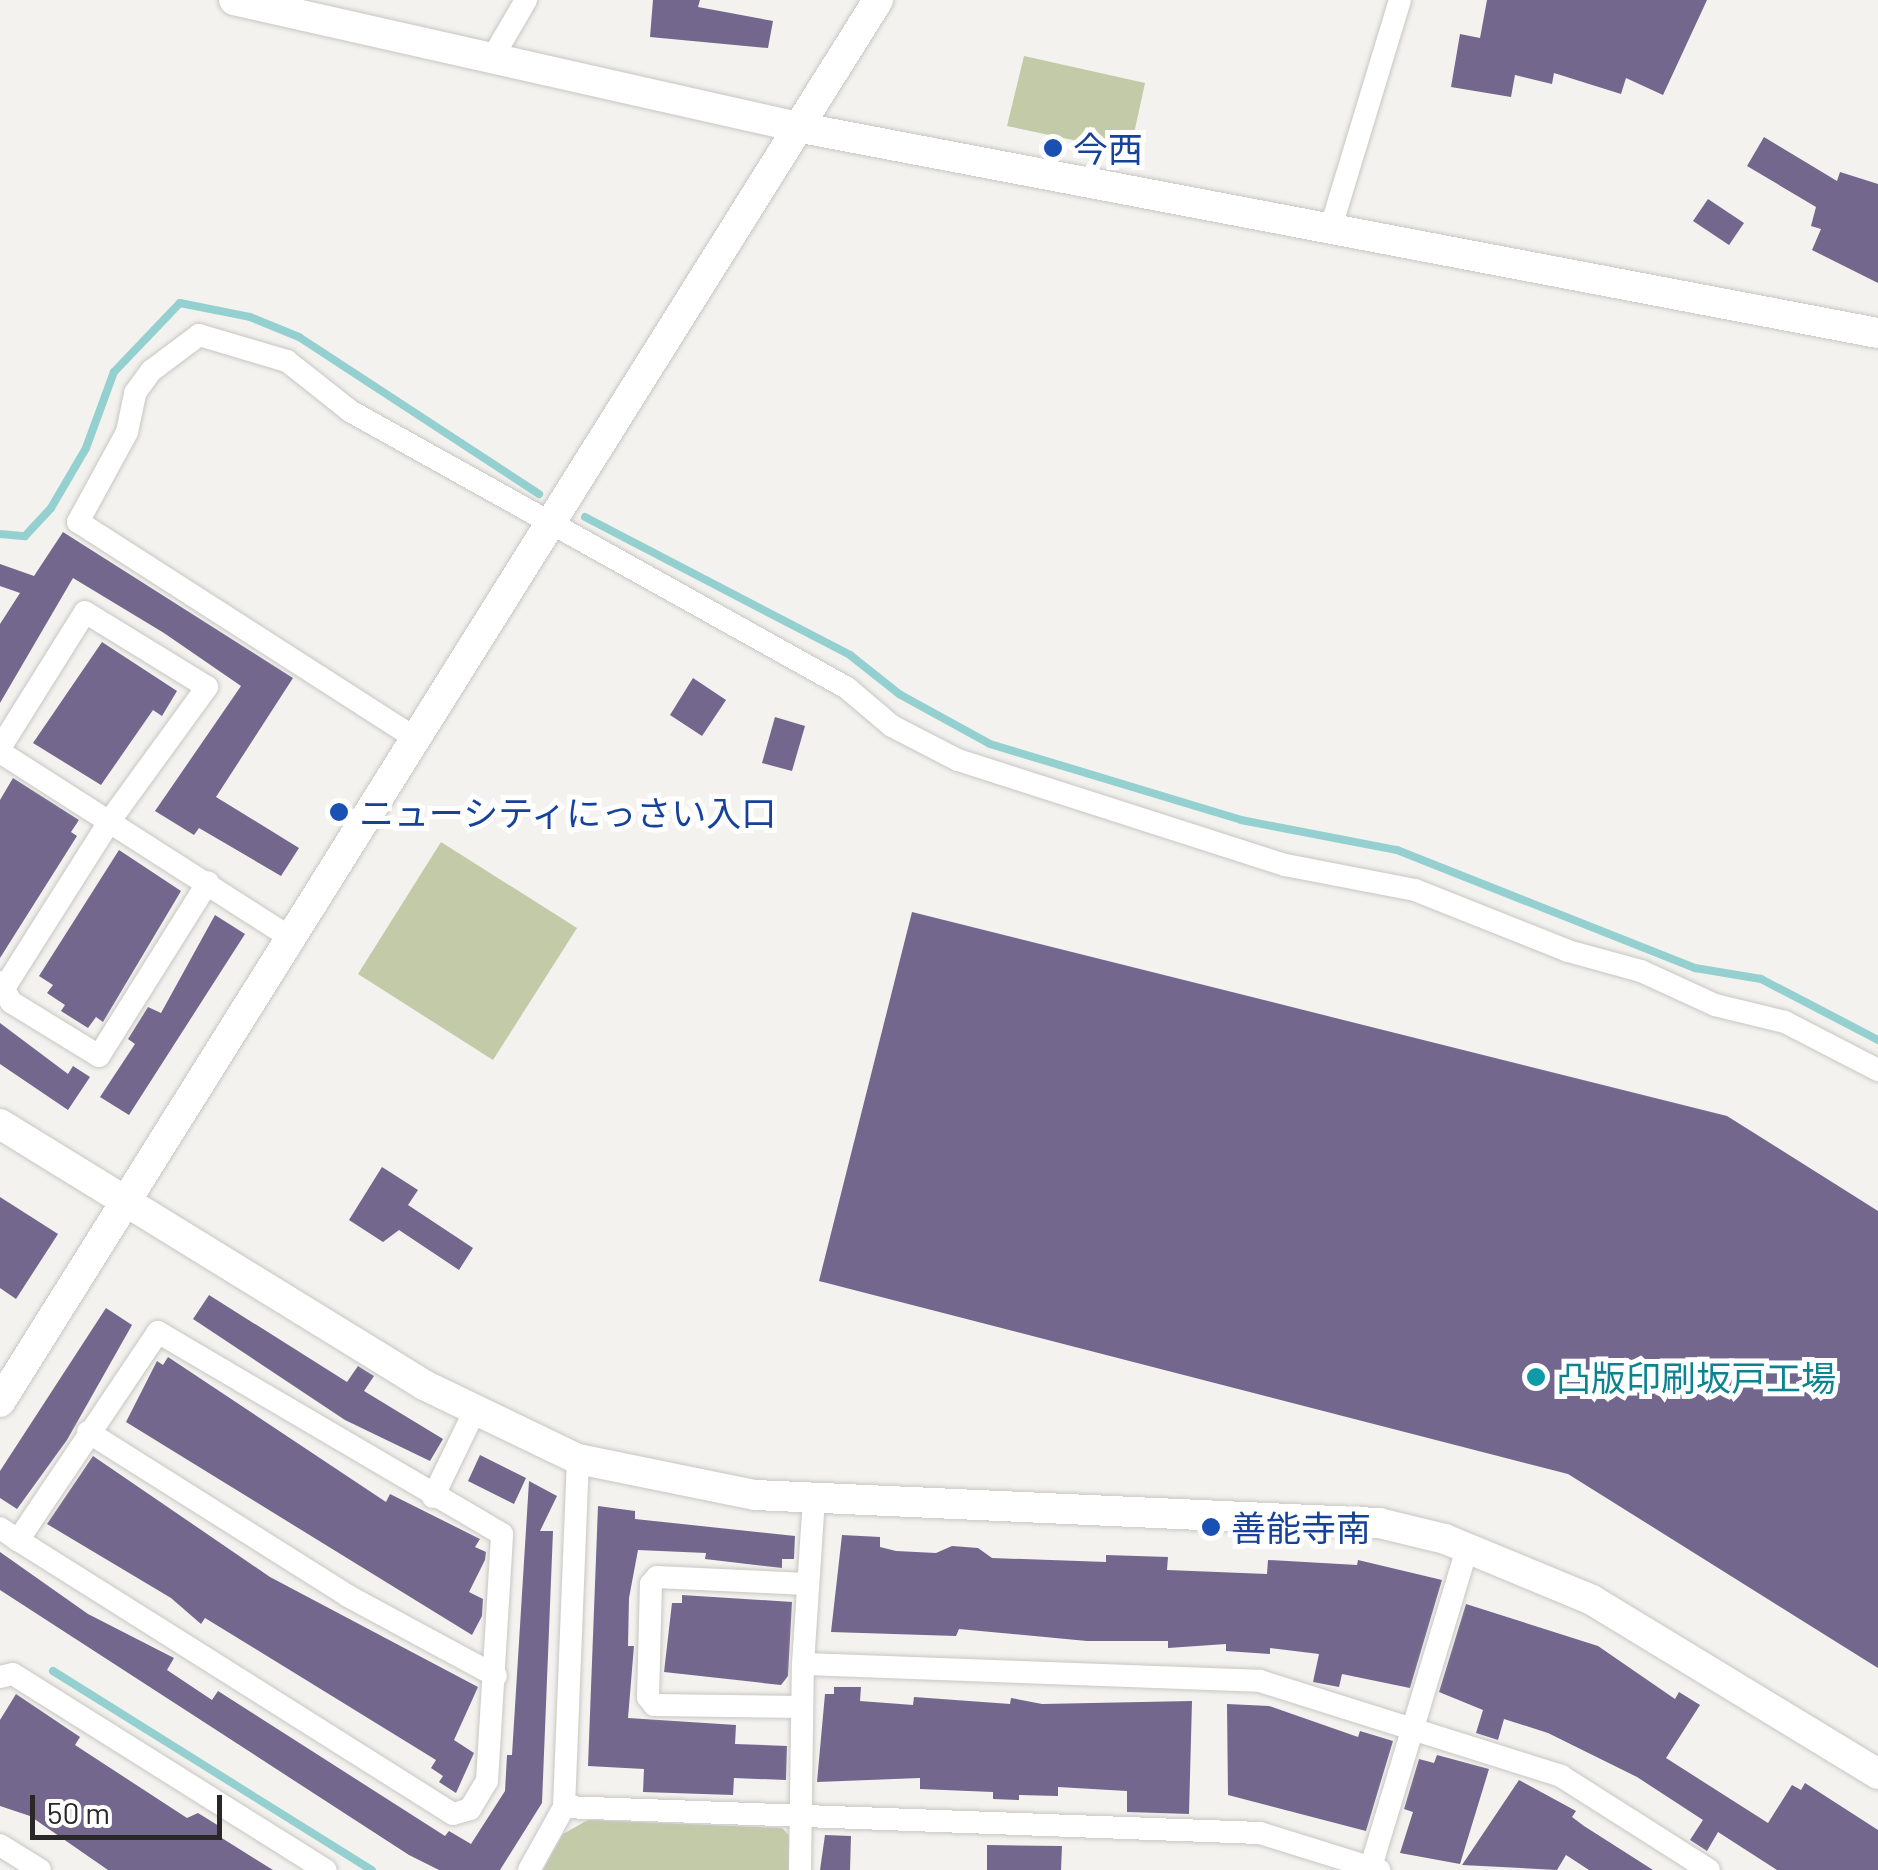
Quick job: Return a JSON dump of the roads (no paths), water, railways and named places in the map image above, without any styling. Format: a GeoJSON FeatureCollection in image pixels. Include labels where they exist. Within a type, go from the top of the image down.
{"type":"FeatureCollection","features":[{"type":"Feature","properties":{"kind":"street"},"geometry":{"type":"LineString","coordinates":[[234,0],[494,55],[802,128],[1878,333]]}},
{"type":"Feature","properties":{"kind":"street"},"geometry":{"type":"LineString","coordinates":[[494,55],[526,0]]}},
{"type":"Feature","properties":{"kind":"street"},"geometry":{"type":"LineString","coordinates":[[0,1402],[294,940],[878,0]]}},
{"type":"Feature","properties":{"kind":"street"},"geometry":{"type":"LineString","coordinates":[[1331,227],[1400,0]]}},
{"type":"Feature","properties":{"kind":"street"},"geometry":{"type":"LineString","coordinates":[[418,740],[78,522],[127,432],[135,393],[150,371],[199,335],[287,361],[330,388],[350,411],[550,527],[847,688],[892,726],[958,760],[1285,866],[1416,890],[1568,951],[1641,970],[1715,1005],[1785,1022],[1878,1070]]}},
{"type":"Feature","properties":{"kind":"street"},"geometry":{"type":"LineString","coordinates":[[208,882],[99,1056],[11,1002],[3,984],[111,820],[207,687],[85,612],[0,750],[111,820],[208,882],[294,940]]}},
{"type":"Feature","properties":{"kind":"street"},"geometry":{"type":"LineString","coordinates":[[0,1124],[474,1412],[578,1459],[702,1489],[814,1498],[1379,1523],[1468,1546],[1592,1600],[1878,1774]]}},
{"type":"Feature","properties":{"kind":"street"},"geometry":{"type":"LineString","coordinates":[[158,1332],[432,1497],[502,1534],[496,1676],[486,1781],[470,1809],[452,1814],[9,1534],[88,1432],[158,1332]]}},
{"type":"Feature","properties":{"kind":"street"},"geometry":{"type":"LineString","coordinates":[[432,1497],[474,1412]]}},
{"type":"Feature","properties":{"kind":"street"},"geometry":{"type":"LineString","coordinates":[[88,1432],[348,1596],[496,1676]]}},
{"type":"Feature","properties":{"kind":"street"},"geometry":{"type":"LineString","coordinates":[[529,1870],[564,1807],[578,1459]]}},
{"type":"Feature","properties":{"kind":"street"},"geometry":{"type":"LineString","coordinates":[[800,1870],[803,1664],[814,1498]]}},
{"type":"Feature","properties":{"kind":"street"},"geometry":{"type":"LineString","coordinates":[[564,1807],[1260,1833],[1374,1869],[1468,1546]]}},
{"type":"Feature","properties":{"kind":"street"},"geometry":{"type":"LineString","coordinates":[[802,1707],[654,1705],[648,1696],[651,1584],[657,1577],[807,1584]]}},
{"type":"Feature","properties":{"kind":"street"},"geometry":{"type":"LineString","coordinates":[[803,1664],[1260,1681],[1561,1776],[1709,1870]]}},
{"type":"Feature","properties":{"kind":"street"},"geometry":{"type":"LineString","coordinates":[[0,1677],[13,1674],[326,1870]]}},
{"type":"Feature","properties":{"kind":"street"},"geometry":{"type":"LineString","coordinates":[[0,1845],[40,1870]]}},
{"type":"Feature","properties":{"kind":"waterway"},"geometry":{"type":"LineString","coordinates":[[0,534],[25,536],[51,508],[86,448],[114,372],[180,303],[250,317],[299,337],[539,494]]}},
{"type":"Feature","properties":{"kind":"waterway"},"geometry":{"type":"LineString","coordinates":[[585,517],[850,655],[899,694],[990,744],[1241,820],[1397,850],[1695,968],[1761,979],[1878,1040]]}},
{"type":"Feature","properties":{"kind":"waterway"},"geometry":{"type":"LineString","coordinates":[[53,1671],[372,1870]]}},
{"type":"Feature","properties":{"kind":"place","name":"今西"},"geometry":{"type":"Point","coordinates":[1053,148]}},
{"type":"Feature","properties":{"kind":"place","name":"ニューシティにっさい入口"},"geometry":{"type":"Point","coordinates":[339,812]}},
{"type":"Feature","properties":{"kind":"place","name":"凸版印刷坂戸工場"},"geometry":{"type":"Point","coordinates":[1536,1377]}},
{"type":"Feature","properties":{"kind":"place","name":"善能寺南"},"geometry":{"type":"Point","coordinates":[1211,1527]}}]}
